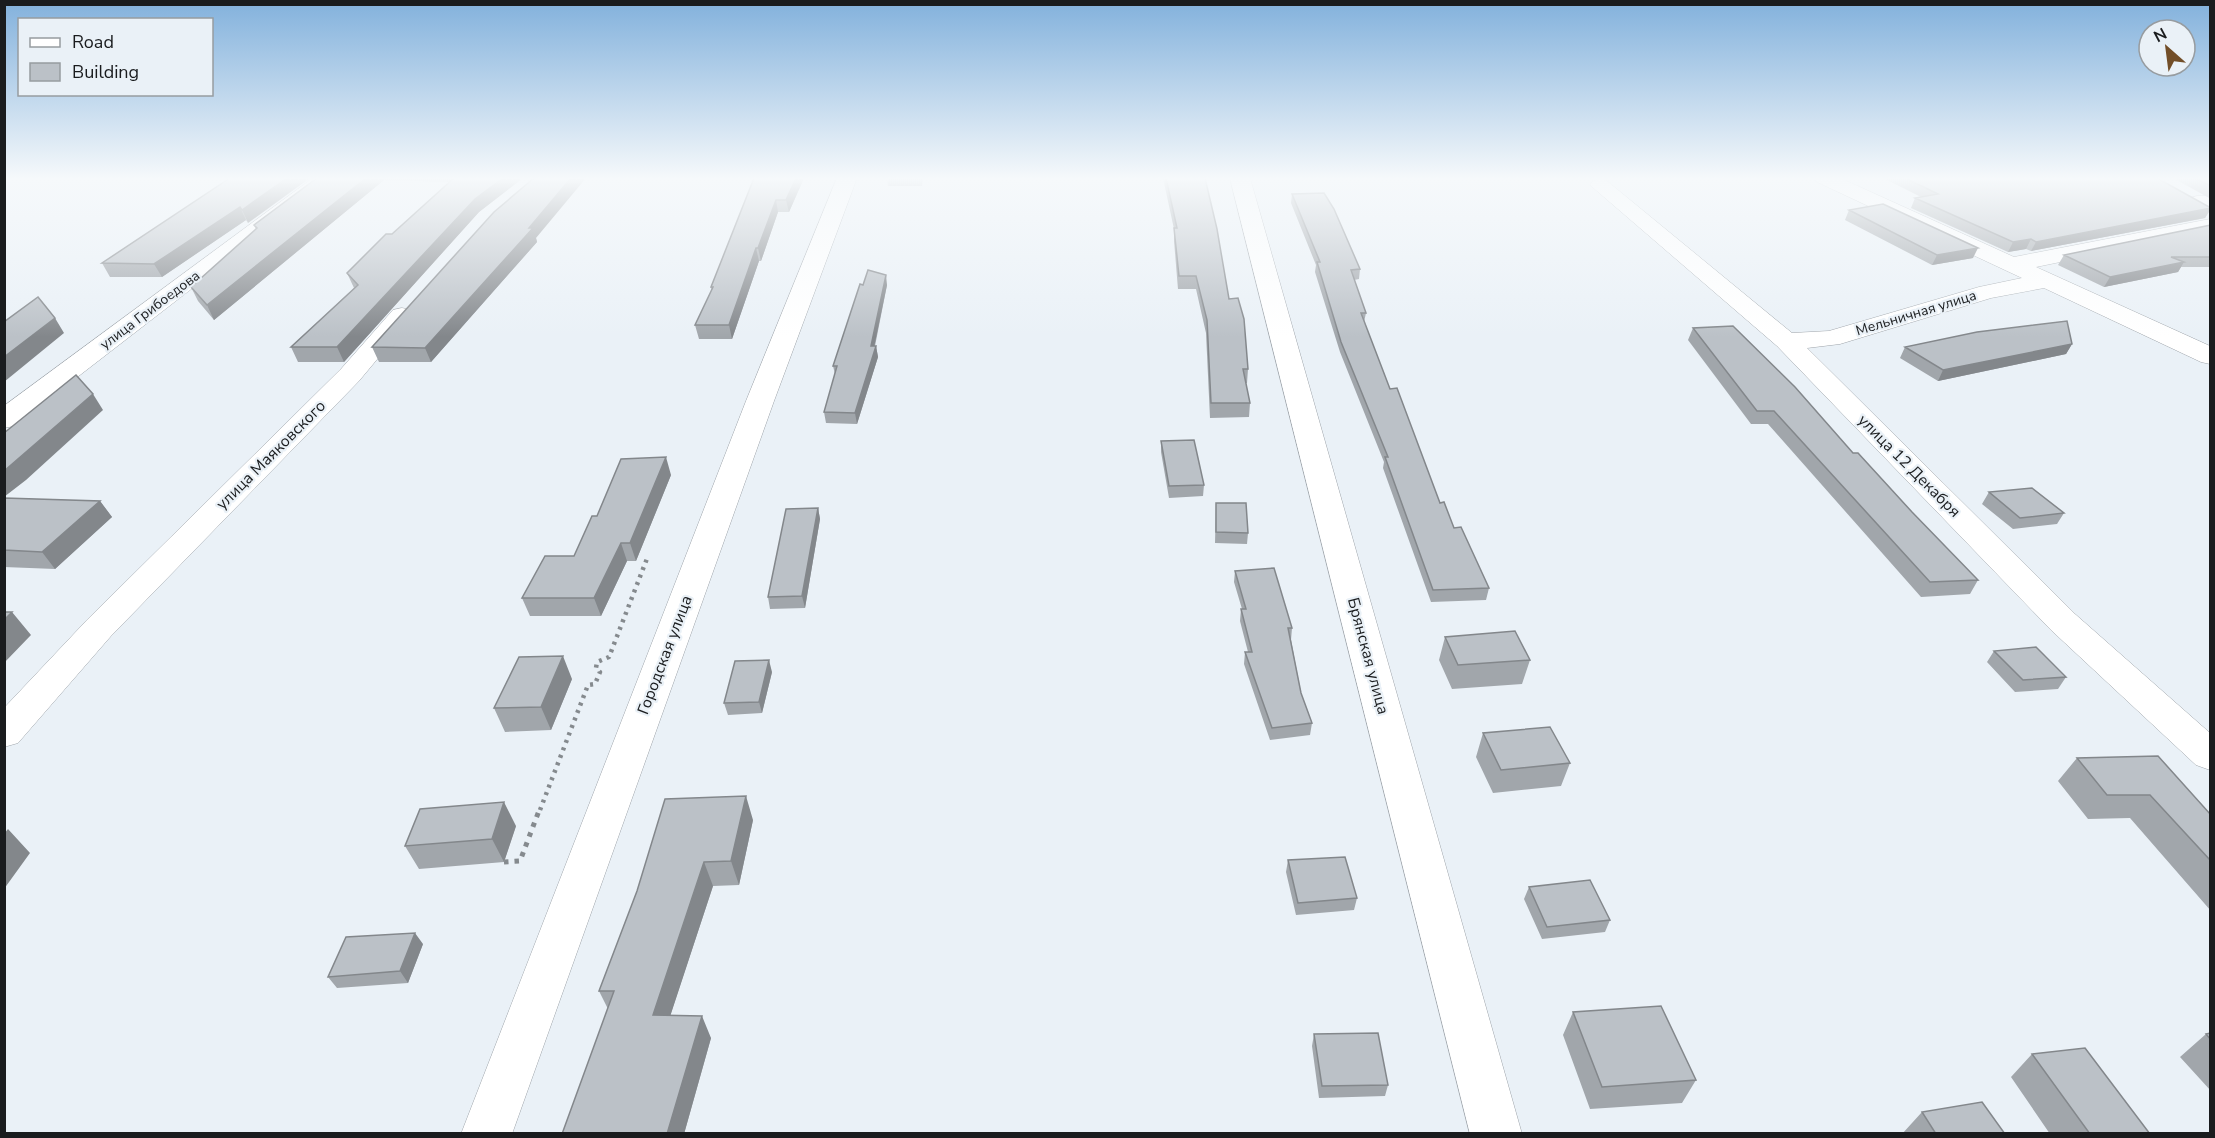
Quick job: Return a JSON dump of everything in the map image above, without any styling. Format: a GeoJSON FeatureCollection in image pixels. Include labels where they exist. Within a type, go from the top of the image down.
{"type":"FeatureCollection","features":[{"type":"Feature","properties":{"kind":"street","name":"улица Грибоедова"},"geometry":{"type":"LineString","coordinates":[[4,420],[255,231]]}},
{"type":"Feature","properties":{"kind":"street","name":"Городская улица"},"geometry":{"type":"LineString","coordinates":[[486,1134],[756,412],[826,231]]}},
{"type":"Feature","properties":{"kind":"street","name":"Брянская улица"},"geometry":{"type":"LineString","coordinates":[[1254,231],[1497,1134]]}},
{"type":"Feature","properties":{"kind":"street","name":"улица 12 Декабря"},"geometry":{"type":"LineString","coordinates":[[1655,231],[1786,341],[2063,622],[2211,755]]}},
{"type":"Feature","properties":{"kind":"street"},"geometry":{"type":"LineString","coordinates":[[1938,231],[2211,356]]}},
{"type":"Feature","properties":{"kind":"street"},"geometry":{"type":"LineString","coordinates":[[2010,265],[2180,231]]}},
{"type":"Feature","properties":{"kind":"street","name":"Мельничная улица"},"geometry":{"type":"LineString","coordinates":[[1786,341],[1831,339],[1987,292],[2046,281]]}},
{"type":"Feature","properties":{"kind":"street","name":"улица Маяковского"},"geometry":{"type":"LineString","coordinates":[[4,733],[99,628],[350,375],[417,298]]}},
{"type":"Feature","properties":{"kind":"path"},"geometry":{"type":"LineString","coordinates":[[504,862],[520,861],[588,685],[595,684],[600,672],[596,668],[597,662],[609,657],[648,556]]}},
{"type":"Feature","properties":{"kind":"building"},"geometry":{"type":"Polygon","coordinates":[[[150,231],[204,231],[154,264],[102,263],[150,231]]]}},
{"type":"Feature","properties":{"kind":"building"},"geometry":{"type":"Polygon","coordinates":[[[254,231],[300,231],[207,305],[191,287],[254,231]]]}},
{"type":"Feature","properties":{"kind":"building"},"geometry":{"type":"Polygon","coordinates":[[[395,231],[445,231],[337,347],[291,347],[358,285],[347,273],[386,234],[395,231]]]}},
{"type":"Feature","properties":{"kind":"building"},"geometry":{"type":"Polygon","coordinates":[[[477,231],[530,231],[425,348],[372,347],[477,231]]]}},
{"type":"Feature","properties":{"kind":"building"},"geometry":{"type":"Polygon","coordinates":[[[733,231],[764,231],[756,248],[729,325],[695,325],[713,287],[711,287],[733,231]]]}},
{"type":"Feature","properties":{"kind":"building"},"geometry":{"type":"Polygon","coordinates":[[[1174,231],[1217,231],[1229,299],[1238,298],[1244,319],[1248,369],[1243,369],[1250,403],[1211,403],[1207,320],[1196,276],[1179,276],[1174,231]]]}},
{"type":"Feature","properties":{"kind":"building"},"geometry":{"type":"Polygon","coordinates":[[[1307,231],[1344,231],[1360,269],[1351,270],[1366,313],[1361,313],[1390,389],[1397,388],[1440,503],[1444,502],[1454,528],[1461,527],[1489,588],[1433,590],[1385,457],[1388,457],[1341,342],[1317,262],[1320,262],[1307,231]]]}},
{"type":"Feature","properties":{"kind":"building"},"geometry":{"type":"Polygon","coordinates":[[[1890,231],[1942,231],[1978,248],[1937,255],[1890,231]]]}},
{"type":"Feature","properties":{"kind":"building"},"geometry":{"type":"Polygon","coordinates":[[[1989,231],[2092,231],[2036,242],[2031,239],[2013,242],[1989,231]]]}},
{"type":"Feature","properties":{"kind":"building"},"geometry":{"type":"Polygon","coordinates":[[[2181,231],[2211,231],[2211,257],[2171,257],[2184,262],[2110,277],[2064,255],[2181,231]]]}},
{"type":"Feature","properties":{"kind":"building"},"geometry":{"type":"Polygon","coordinates":[[[868,270],[886,275],[871,346],[876,346],[855,413],[824,412],[837,366],[833,366],[860,284],[863,285],[868,270]]]}},
{"type":"Feature","properties":{"kind":"building"},"geometry":{"type":"Polygon","coordinates":[[[38,297],[55,318],[4,357],[4,322],[38,297]]]}},
{"type":"Feature","properties":{"kind":"building"},"geometry":{"type":"Polygon","coordinates":[[[2067,321],[2072,344],[1943,370],[1905,347],[1977,332],[2067,321]]]}},
{"type":"Feature","properties":{"kind":"building"},"geometry":{"type":"Polygon","coordinates":[[[1733,326],[1795,387],[1853,453],[1858,453],[1978,580],[1930,582],[1774,411],[1757,411],[1693,328],[1733,326]]]}},
{"type":"Feature","properties":{"kind":"building"},"geometry":{"type":"Polygon","coordinates":[[[76,375],[93,394],[4,471],[4,433],[76,375]]]}},
{"type":"Feature","properties":{"kind":"building"},"geometry":{"type":"Polygon","coordinates":[[[1194,440],[1204,485],[1169,486],[1161,441],[1194,440]]]}},
{"type":"Feature","properties":{"kind":"building"},"geometry":{"type":"Polygon","coordinates":[[[666,457],[630,543],[621,543],[594,598],[522,598],[545,556],[574,556],[592,516],[597,516],[621,459],[666,457]]]}},
{"type":"Feature","properties":{"kind":"building"},"geometry":{"type":"Polygon","coordinates":[[[2032,488],[2064,513],[2020,518],[1989,492],[2032,488]]]}},
{"type":"Feature","properties":{"kind":"building"},"geometry":{"type":"Polygon","coordinates":[[[4,498],[100,501],[42,552],[4,550],[4,498]]]}},
{"type":"Feature","properties":{"kind":"building"},"geometry":{"type":"Polygon","coordinates":[[[1216,503],[1246,503],[1248,533],[1216,532],[1216,503]]]}},
{"type":"Feature","properties":{"kind":"building"},"geometry":{"type":"Polygon","coordinates":[[[818,508],[802,596],[768,597],[786,509],[818,508]]]}},
{"type":"Feature","properties":{"kind":"building"},"geometry":{"type":"Polygon","coordinates":[[[1274,568],[1292,628],[1288,628],[1301,693],[1312,723],[1272,728],[1245,652],[1252,652],[1241,609],[1246,609],[1235,571],[1274,568]]]}},
{"type":"Feature","properties":{"kind":"building"},"geometry":{"type":"Polygon","coordinates":[[[4,612],[12,612],[4,620],[4,612]]]}},
{"type":"Feature","properties":{"kind":"building"},"geometry":{"type":"Polygon","coordinates":[[[1515,631],[1530,660],[1458,665],[1445,637],[1515,631]]]}},
{"type":"Feature","properties":{"kind":"building"},"geometry":{"type":"Polygon","coordinates":[[[2036,647],[2066,677],[2023,680],[1994,651],[2036,647]]]}},
{"type":"Feature","properties":{"kind":"building"},"geometry":{"type":"Polygon","coordinates":[[[563,656],[541,707],[494,708],[519,657],[563,656]]]}},
{"type":"Feature","properties":{"kind":"building"},"geometry":{"type":"Polygon","coordinates":[[[769,660],[759,702],[724,703],[735,661],[769,660]]]}},
{"type":"Feature","properties":{"kind":"building"},"geometry":{"type":"Polygon","coordinates":[[[1550,727],[1570,763],[1501,770],[1483,733],[1550,727]]]}},
{"type":"Feature","properties":{"kind":"building"},"geometry":{"type":"Polygon","coordinates":[[[2158,756],[2211,815],[2211,861],[2150,795],[2107,795],[2077,758],[2158,756]]]}},
{"type":"Feature","properties":{"kind":"building"},"geometry":{"type":"Polygon","coordinates":[[[746,796],[731,861],[704,862],[653,1015],[702,1016],[667,1134],[562,1134],[614,991],[599,991],[637,891],[665,799],[746,796]]]}},
{"type":"Feature","properties":{"kind":"building"},"geometry":{"type":"Polygon","coordinates":[[[504,802],[492,839],[405,846],[420,809],[504,802]]]}},
{"type":"Feature","properties":{"kind":"building"},"geometry":{"type":"Polygon","coordinates":[[[1345,857],[1357,898],[1298,903],[1288,860],[1345,857]]]}},
{"type":"Feature","properties":{"kind":"building"},"geometry":{"type":"Polygon","coordinates":[[[1590,880],[1610,920],[1547,927],[1529,887],[1590,880]]]}},
{"type":"Feature","properties":{"kind":"building"},"geometry":{"type":"Polygon","coordinates":[[[415,933],[400,971],[328,977],[346,937],[415,933]]]}},
{"type":"Feature","properties":{"kind":"building"},"geometry":{"type":"Polygon","coordinates":[[[1661,1006],[1696,1080],[1602,1087],[1573,1012],[1661,1006]]]}},
{"type":"Feature","properties":{"kind":"building"},"geometry":{"type":"Polygon","coordinates":[[[1378,1033],[1388,1085],[1322,1086],[1314,1034],[1378,1033]]]}},
{"type":"Feature","properties":{"kind":"building"},"geometry":{"type":"Polygon","coordinates":[[[2085,1048],[2150,1134],[2090,1134],[2032,1054],[2085,1048]]]}},
{"type":"Feature","properties":{"kind":"building"},"geometry":{"type":"Polygon","coordinates":[[[1982,1102],[2005,1134],[1936,1134],[1922,1112],[1982,1102]]]}}]}
